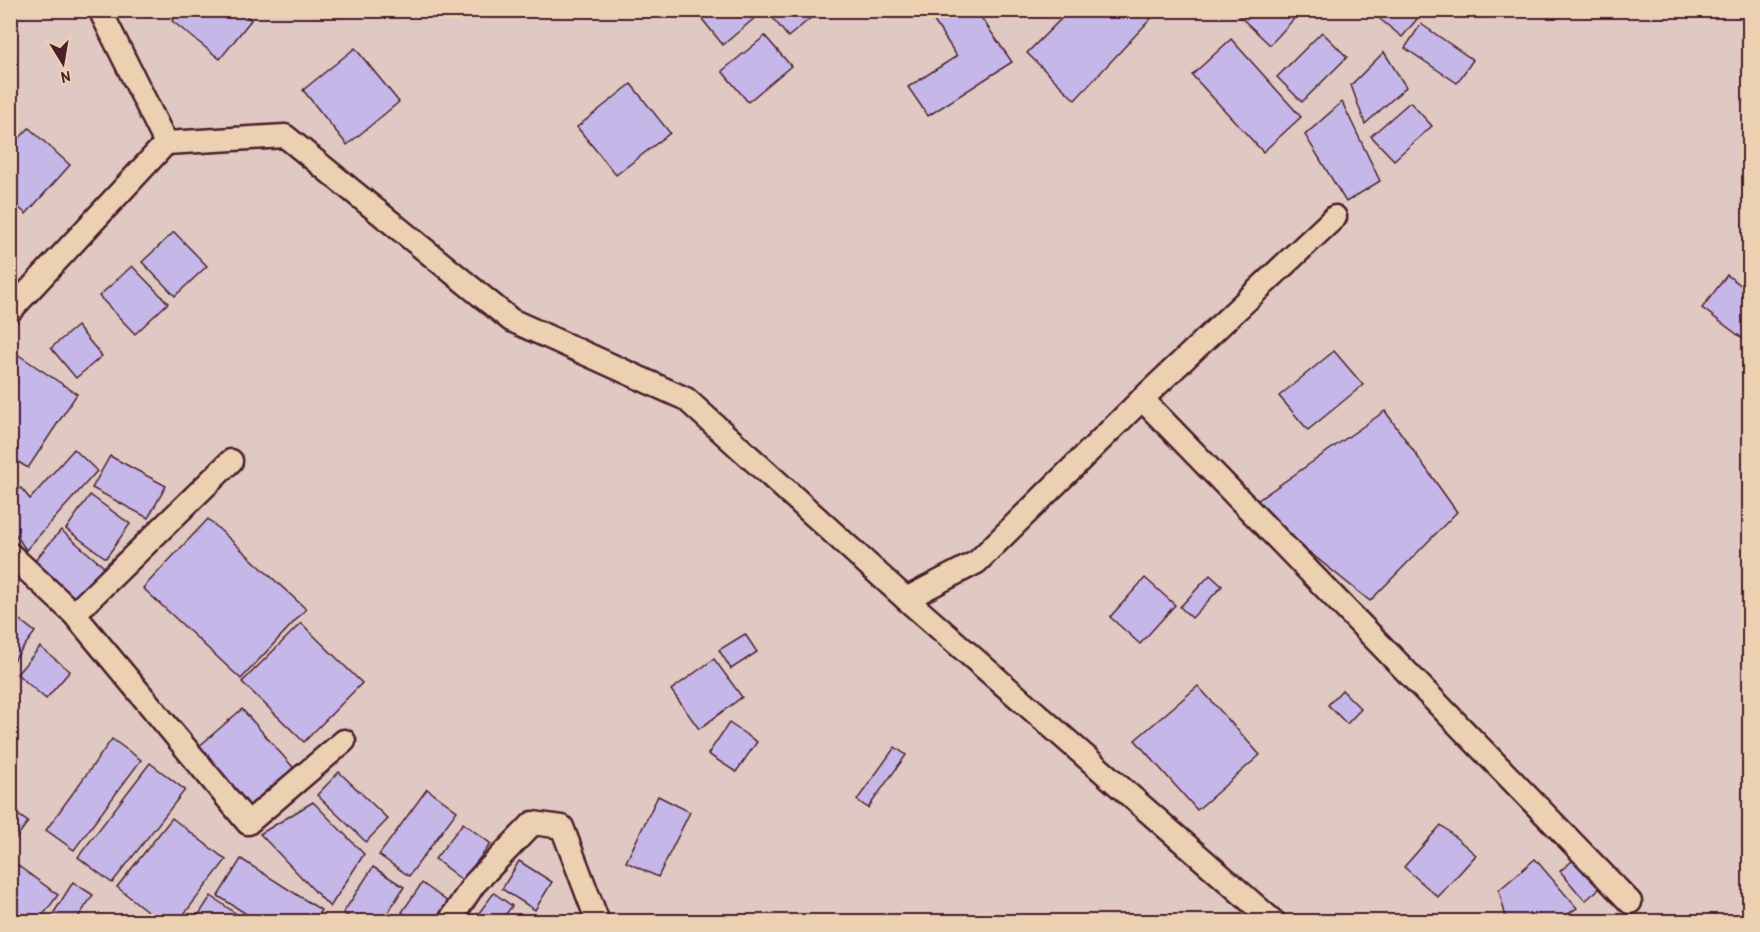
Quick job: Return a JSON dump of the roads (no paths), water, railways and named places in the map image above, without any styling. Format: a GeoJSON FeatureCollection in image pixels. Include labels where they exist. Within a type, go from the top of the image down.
{"type":"FeatureCollection","features":[{"type":"Feature","properties":{"kind":"street"},"geometry":{"type":"LineString","coordinates":[[100,10],[166,143]]}},
{"type":"Feature","properties":{"kind":"street"},"geometry":{"type":"LineString","coordinates":[[10,311],[166,143],[285,136],[511,320],[686,399],[906,599],[1274,921]]}},
{"type":"Feature","properties":{"kind":"street"},"geometry":{"type":"LineString","coordinates":[[906,599],[977,562],[1142,399],[1335,216]]}},
{"type":"Feature","properties":{"kind":"street"},"geometry":{"type":"LineString","coordinates":[[1142,399],[1630,902]]}},
{"type":"Feature","properties":{"kind":"street"},"geometry":{"type":"LineString","coordinates":[[74,614],[231,460]]}},
{"type":"Feature","properties":{"kind":"street"},"geometry":{"type":"LineString","coordinates":[[10,554],[74,614],[248,823],[344,741]]}},
{"type":"Feature","properties":{"kind":"street"},"geometry":{"type":"LineString","coordinates":[[449,921],[474,884],[532,823],[562,827],[598,921]]}}]}
